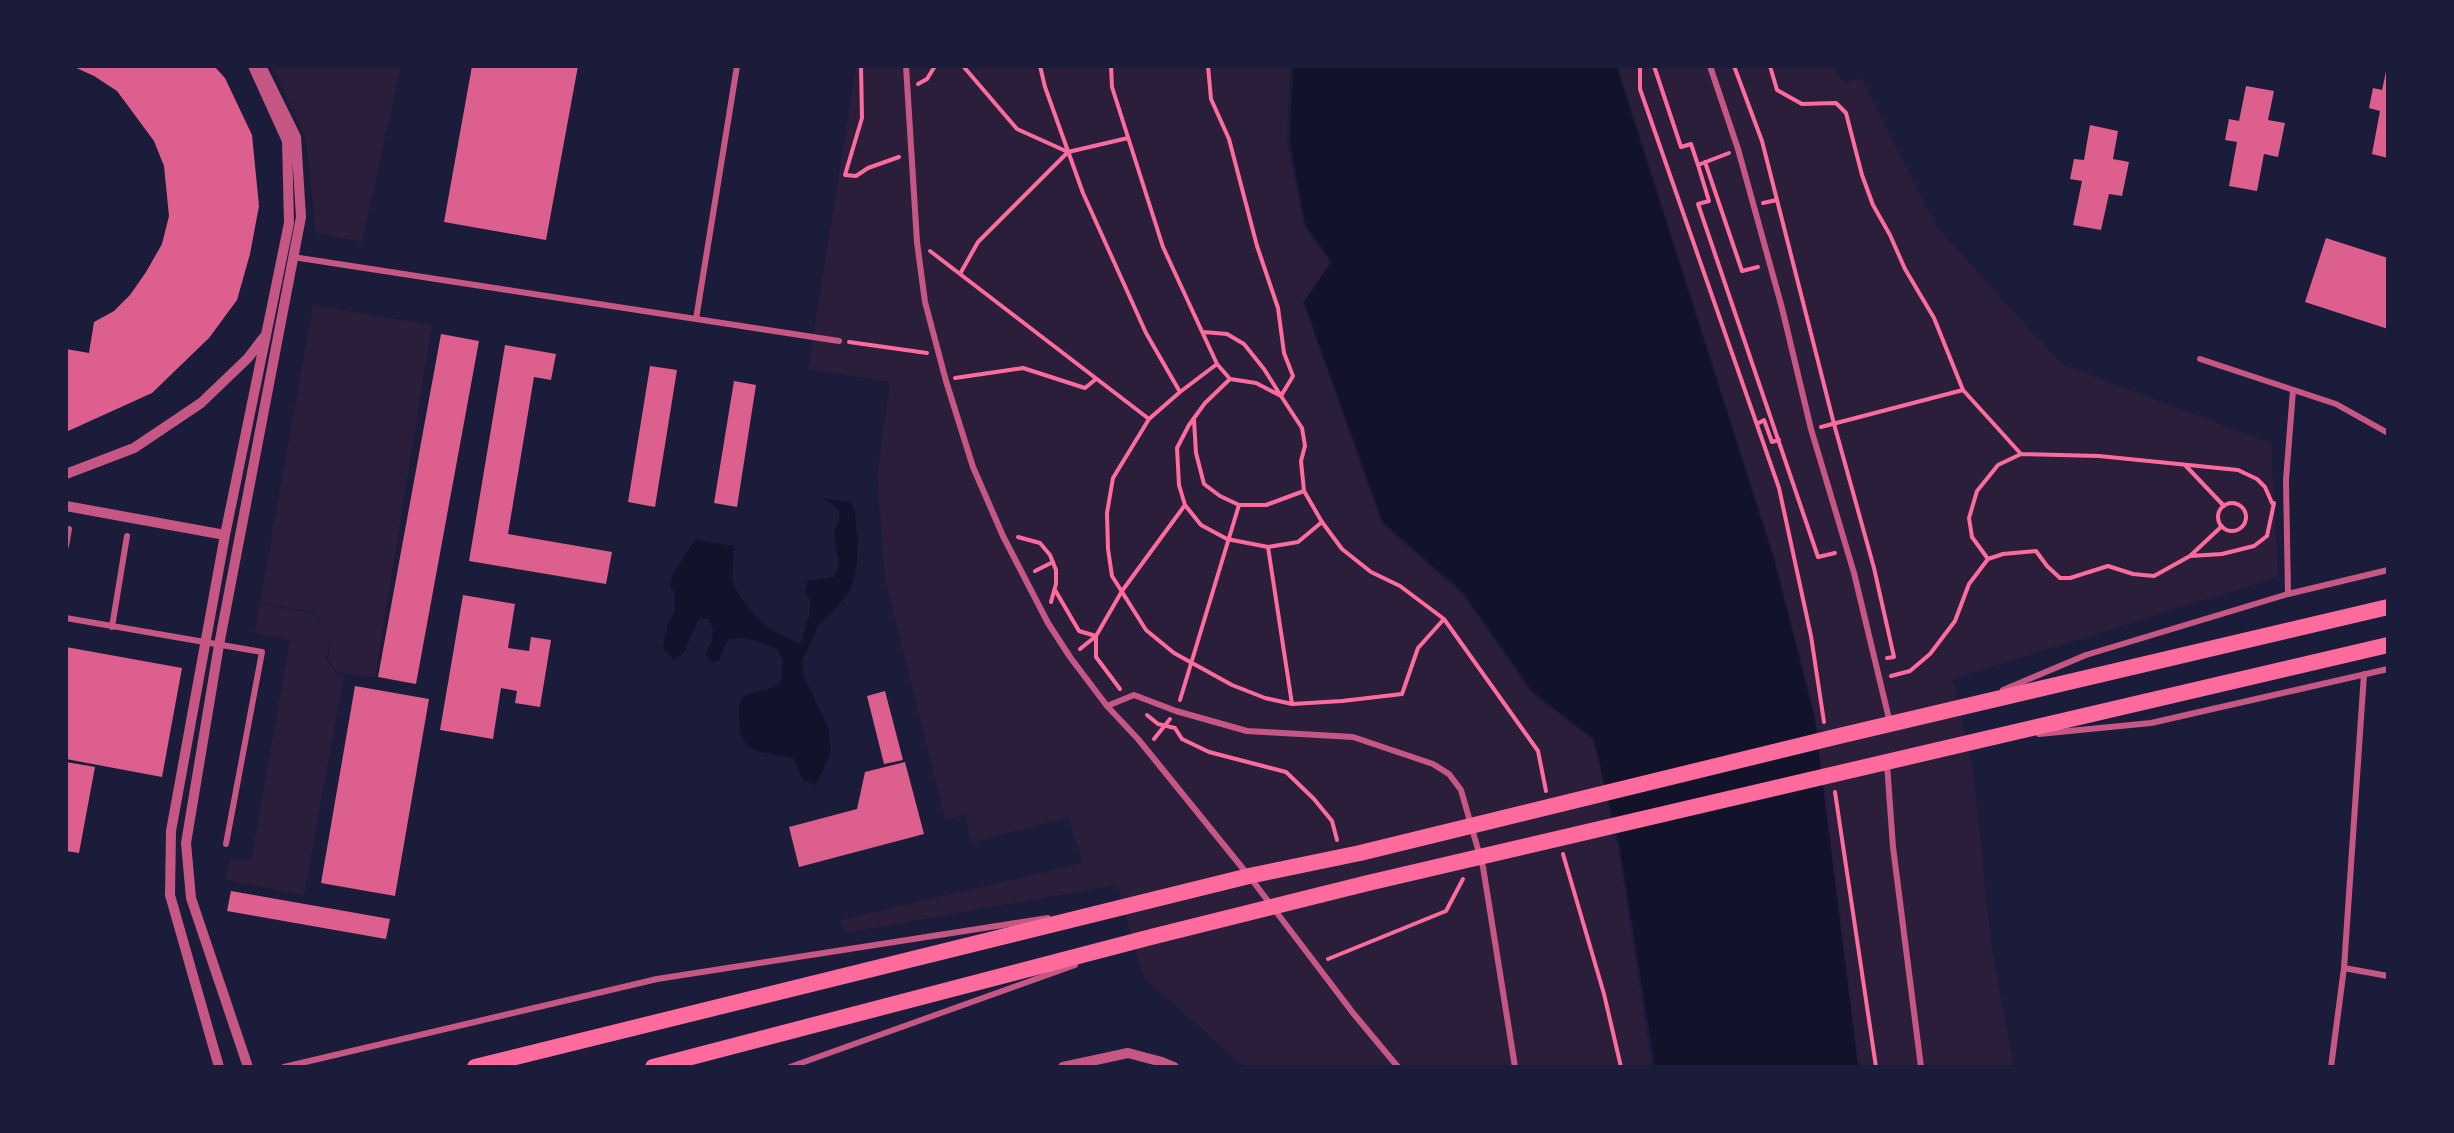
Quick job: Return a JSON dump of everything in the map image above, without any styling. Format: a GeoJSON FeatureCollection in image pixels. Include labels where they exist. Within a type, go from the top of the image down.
{"type":"FeatureCollection","features":[{"type":"Feature","properties":{"kind":"highway"},"geometry":{"type":"LineString","coordinates":[[475,1067],[1249,876],[1360,853],[1832,733],[1890,724],[2388,608]]}},
{"type":"Feature","properties":{"kind":"highway"},"geometry":{"type":"LineString","coordinates":[[653,1067],[680,1064],[1272,906],[2388,645]]}},
{"type":"Feature","properties":{"kind":"street"},"geometry":{"type":"LineString","coordinates":[[248,1067],[191,898],[186,843],[288,256],[290,223],[287,141],[252,66]]}},
{"type":"Feature","properties":{"kind":"street"},"geometry":{"type":"LineString","coordinates":[[219,1067],[170,895],[171,831],[225,535],[267,333],[301,217],[296,137],[261,66]]}},
{"type":"Feature","properties":{"kind":"street"},"geometry":{"type":"LineString","coordinates":[[696,319],[738,66]]}},
{"type":"Feature","properties":{"kind":"street"},"geometry":{"type":"LineString","coordinates":[[906,66],[917,242],[925,302],[946,381],[973,467],[1003,536],[1042,611],[1070,657],[1107,706],[1146,749],[1249,876],[1353,1013],[1398,1067]]}},
{"type":"Feature","properties":{"kind":"street"},"geometry":{"type":"LineString","coordinates":[[1710,66],[1738,149],[1770,263],[1811,429],[1848,550],[1890,724]]}},
{"type":"Feature","properties":{"kind":"street"},"geometry":{"type":"LineString","coordinates":[[288,256],[839,341]]}},
{"type":"Feature","properties":{"kind":"street"},"geometry":{"type":"LineString","coordinates":[[66,474],[135,448],[201,403],[248,358],[267,333]]}},
{"type":"Feature","properties":{"kind":"street"},"geometry":{"type":"LineString","coordinates":[[2200,359],[2336,404],[2388,434]]}},
{"type":"Feature","properties":{"kind":"street"},"geometry":{"type":"LineString","coordinates":[[2288,594],[2286,480],[2294,390]]}},
{"type":"Feature","properties":{"kind":"street"},"geometry":{"type":"LineString","coordinates":[[66,506],[225,535]]}},
{"type":"Feature","properties":{"kind":"street"},"geometry":{"type":"LineString","coordinates":[[66,546],[69,530]]}},
{"type":"Feature","properties":{"kind":"street"},"geometry":{"type":"LineString","coordinates":[[112,627],[127,536]]}},
{"type":"Feature","properties":{"kind":"street"},"geometry":{"type":"LineString","coordinates":[[1965,706],[2085,655],[2288,594],[2388,570]]}},
{"type":"Feature","properties":{"kind":"street"},"geometry":{"type":"LineString","coordinates":[[66,618],[262,652],[226,844]]}},
{"type":"Feature","properties":{"kind":"street"},"geometry":{"type":"LineString","coordinates":[[1984,739],[2151,723],[2388,669]]}},
{"type":"Feature","properties":{"kind":"street"},"geometry":{"type":"LineString","coordinates":[[2331,1067],[2344,968],[2364,674]]}},
{"type":"Feature","properties":{"kind":"street"},"geometry":{"type":"LineString","coordinates":[[1107,706],[1134,695],[1176,711],[1247,731],[1353,737],[1433,764],[1449,774],[1461,790],[1482,867],[1515,1067]]}},
{"type":"Feature","properties":{"kind":"street"},"geometry":{"type":"LineString","coordinates":[[1887,762],[1893,847],[1921,1067]]}},
{"type":"Feature","properties":{"kind":"street"},"geometry":{"type":"LineString","coordinates":[[284,1067],[657,979],[1134,904]]}},
{"type":"Feature","properties":{"kind":"street"},"geometry":{"type":"LineString","coordinates":[[790,1067],[1155,936]]}},
{"type":"Feature","properties":{"kind":"street"},"geometry":{"type":"LineString","coordinates":[[2344,968],[2388,976]]}},
{"type":"Feature","properties":{"kind":"street"},"geometry":{"type":"LineString","coordinates":[[1063,1067],[1128,1053],[1174,1067]]}},
{"type":"Feature","properties":{"kind":"path"},"geometry":{"type":"LineString","coordinates":[[861,66],[862,118],[845,176],[856,176],[878,164],[912,153]]}},
{"type":"Feature","properties":{"kind":"path"},"geometry":{"type":"LineString","coordinates":[[908,91],[927,79],[935,66]]}},
{"type":"Feature","properties":{"kind":"path"},"geometry":{"type":"LineString","coordinates":[[963,66],[1017,129],[1068,152]]}},
{"type":"Feature","properties":{"kind":"path"},"geometry":{"type":"LineString","coordinates":[[1040,66],[1083,193],[1146,333],[1180,392]]}},
{"type":"Feature","properties":{"kind":"path"},"geometry":{"type":"LineString","coordinates":[[1111,66],[1112,87],[1163,247],[1217,364],[1230,380],[1256,383],[1281,396]]}},
{"type":"Feature","properties":{"kind":"path"},"geometry":{"type":"LineString","coordinates":[[1208,66],[1210,99],[1229,139],[1257,246],[1278,308],[1284,352],[1293,376],[1281,396]]}},
{"type":"Feature","properties":{"kind":"path"},"geometry":{"type":"LineString","coordinates":[[1640,66],[1640,89],[1779,488],[1832,733]]}},
{"type":"Feature","properties":{"kind":"path"},"geometry":{"type":"LineString","coordinates":[[1654,66],[1681,147],[1691,144],[1709,201],[1698,204],[1818,557],[1848,550]]}},
{"type":"Feature","properties":{"kind":"path"},"geometry":{"type":"LineString","coordinates":[[1734,66],[1762,141],[1834,424],[1875,568],[1894,657],[1875,661]]}},
{"type":"Feature","properties":{"kind":"path"},"geometry":{"type":"LineString","coordinates":[[1770,66],[1777,90],[1802,104],[1836,103],[1846,113],[1862,175],[1873,205],[1905,269],[1934,318],[1963,390],[2021,454]]}},
{"type":"Feature","properties":{"kind":"path"},"geometry":{"type":"LineString","coordinates":[[960,274],[978,242],[1068,152],[1128,138]]}},
{"type":"Feature","properties":{"kind":"path"},"geometry":{"type":"LineString","coordinates":[[1698,165],[1738,149]]}},
{"type":"Feature","properties":{"kind":"path"},"geometry":{"type":"LineString","coordinates":[[1705,162],[1742,271],[1770,263]]}},
{"type":"Feature","properties":{"kind":"path"},"geometry":{"type":"LineString","coordinates":[[917,242],[1149,420]]}},
{"type":"Feature","properties":{"kind":"path"},"geometry":{"type":"LineString","coordinates":[[1203,332],[1227,334],[1244,344],[1302,428],[1305,446],[1302,461],[1304,491],[1322,522],[1342,549],[1371,572],[1408,591],[1444,619],[1538,752],[1548,798]]}},
{"type":"Feature","properties":{"kind":"path"},"geometry":{"type":"LineString","coordinates":[[839,341],[939,355]]}},
{"type":"Feature","properties":{"kind":"path"},"geometry":{"type":"LineString","coordinates":[[1217,364],[1180,392],[1149,420],[1113,478],[1107,513],[1108,549],[1112,576],[1146,630],[1174,653],[1232,686],[1264,698],[1292,704],[1402,694],[1418,648],[1444,619]]}},
{"type":"Feature","properties":{"kind":"path"},"geometry":{"type":"LineString","coordinates":[[946,381],[1023,368],[1085,388],[1096,379]]}},
{"type":"Feature","properties":{"kind":"path"},"geometry":{"type":"LineString","coordinates":[[1230,380],[1205,403],[1177,447],[1179,485],[1185,505],[1201,525],[1227,539],[1268,548],[1298,542],[1322,522]]}},
{"type":"Feature","properties":{"kind":"path"},"geometry":{"type":"LineString","coordinates":[[1811,429],[1963,390]]}},
{"type":"Feature","properties":{"kind":"path"},"geometry":{"type":"LineString","coordinates":[[1194,419],[1196,453],[1204,483],[1220,496],[1239,505],[1266,505],[1304,491]]}},
{"type":"Feature","properties":{"kind":"path"},"geometry":{"type":"LineString","coordinates":[[1757,424],[1764,420],[1772,442],[1779,440]]}},
{"type":"Feature","properties":{"kind":"path"},"geometry":{"type":"LineString","coordinates":[[1988,559],[1972,537],[1969,518],[1977,491],[1998,465],[2021,454],[2099,456],[2205,465],[2238,470],[2257,479],[2265,487],[2272,503],[2267,536],[2254,546],[2222,554],[2188,557]]}},
{"type":"Feature","properties":{"kind":"path"},"geometry":{"type":"LineString","coordinates":[[2185,464],[2224,506]]}},
{"type":"Feature","properties":{"kind":"path"},"geometry":{"type":"LineString","coordinates":[[2272,503],[2286,501]]}},
{"type":"Feature","properties":{"kind":"path"},"geometry":{"type":"LineString","coordinates":[[2236,503],[2244,509],[2246,517],[2243,526],[2235,530],[2222,526],[2219,513],[2224,506],[2236,503]]}},
{"type":"Feature","properties":{"kind":"path"},"geometry":{"type":"LineString","coordinates":[[1070,657],[1096,636],[1122,591],[1185,505]]}},
{"type":"Feature","properties":{"kind":"path"},"geometry":{"type":"LineString","coordinates":[[1146,749],[1176,711],[1239,505]]}},
{"type":"Feature","properties":{"kind":"path"},"geometry":{"type":"LineString","coordinates":[[1879,679],[1910,671],[1930,654],[1955,621],[1969,584],[1988,559],[2003,554],[2036,551],[2060,578],[2070,578],[2108,566],[2133,574],[2154,576],[2188,557],[2222,526]]}},
{"type":"Feature","properties":{"kind":"path"},"geometry":{"type":"LineString","coordinates":[[1003,536],[1019,537],[1040,543],[1053,562],[1056,570],[1053,600],[1042,611]]}},
{"type":"Feature","properties":{"kind":"path"},"geometry":{"type":"LineString","coordinates":[[1268,548],[1292,704]]}},
{"type":"Feature","properties":{"kind":"path"},"geometry":{"type":"LineString","coordinates":[[1024,576],[1053,562]]}},
{"type":"Feature","properties":{"kind":"path"},"geometry":{"type":"LineString","coordinates":[[1834,789],[1876,1067]]}},
{"type":"Feature","properties":{"kind":"path"},"geometry":{"type":"LineString","coordinates":[[1562,851],[1604,994],[1621,1067]]}},
{"type":"Feature","properties":{"kind":"path"},"geometry":{"type":"LineString","coordinates":[[1317,964],[1446,911],[1467,872],[1482,867]]}},
{"type":"Feature","properties":{"kind":"shaded area"},"geometry":{"type":"Polygon","coordinates":[[[271,66],[401,66],[362,242],[316,233],[306,139],[271,66]]]}},
{"type":"Feature","properties":{"kind":"shaded area"},"geometry":{"type":"Polygon","coordinates":[[[856,66],[1290,66],[1287,141],[1304,226],[1330,262],[1303,302],[1381,523],[1462,594],[1531,693],[1593,740],[1619,852],[1652,1067],[1245,1067],[1143,977],[1117,885],[845,933],[841,920],[1083,863],[1068,817],[972,843],[965,815],[945,820],[885,580],[877,475],[890,382],[808,369],[856,66]]]}},
{"type":"Feature","properties":{"kind":"shaded area"},"geometry":{"type":"Polygon","coordinates":[[[1293,66],[1616,66],[1774,560],[1814,716],[1858,1067],[1655,1067],[1620,848],[1594,739],[1532,691],[1464,593],[1383,522],[1304,302],[1332,262],[1305,224],[1290,141],[1293,66]]]}},
{"type":"Feature","properties":{"kind":"shaded area"},"geometry":{"type":"Polygon","coordinates":[[[1618,66],[1831,66],[1844,82],[1861,78],[1938,229],[2061,364],[2271,443],[2278,577],[1953,679],[1974,776],[1991,944],[2014,1067],[1859,1067],[1815,716],[1775,559],[1618,66]]]}},
{"type":"Feature","properties":{"kind":"shaded area"},"geometry":{"type":"Polygon","coordinates":[[[313,305],[432,325],[375,678],[338,672],[328,660],[331,638],[326,660],[337,674],[344,676],[304,895],[226,880],[230,859],[251,861],[290,640],[254,633],[260,604],[316,614],[321,630],[317,613],[260,602],[313,305]]]}},
{"type":"Feature","properties":{"kind":"shaded area"},"geometry":{"type":"Polygon","coordinates":[[[823,498],[850,502],[855,512],[858,545],[856,570],[850,590],[833,612],[820,622],[802,661],[804,677],[828,727],[831,752],[816,785],[803,781],[794,758],[757,751],[746,745],[740,732],[739,708],[743,696],[777,686],[782,679],[783,661],[778,649],[754,640],[728,639],[719,660],[712,663],[706,655],[712,641],[713,628],[708,619],[699,618],[684,652],[674,661],[663,647],[668,624],[674,612],[675,594],[670,585],[672,575],[695,540],[734,546],[732,579],[735,589],[755,616],[772,630],[800,644],[811,603],[805,591],[808,581],[833,577],[839,565],[834,532],[840,517],[839,509],[823,498]]]}},
{"type":"Feature","properties":{"kind":"building"},"geometry":{"type":"Polygon","coordinates":[[[72,66],[214,66],[225,78],[252,135],[259,206],[250,254],[237,300],[209,338],[152,393],[66,432],[66,349],[89,353],[94,322],[114,311],[130,295],[162,244],[169,216],[164,166],[154,141],[117,91],[94,76],[72,66]]]}},
{"type":"Feature","properties":{"kind":"building"},"geometry":{"type":"Polygon","coordinates":[[[472,66],[578,66],[546,240],[444,222],[472,66]]]}},
{"type":"Feature","properties":{"kind":"building"},"geometry":{"type":"Polygon","coordinates":[[[2387,67],[2388,158],[2372,154],[2380,111],[2369,108],[2373,88],[2382,90],[2387,67]]]}},
{"type":"Feature","properties":{"kind":"building"},"geometry":{"type":"Polygon","coordinates":[[[2246,86],[2274,91],[2268,120],[2285,123],[2278,157],[2264,154],[2257,191],[2229,186],[2237,142],[2225,140],[2229,119],[2239,121],[2246,86]]]}},
{"type":"Feature","properties":{"kind":"building"},"geometry":{"type":"Polygon","coordinates":[[[2090,125],[2118,131],[2113,159],[2129,162],[2122,196],[2109,194],[2101,230],[2073,225],[2082,181],[2070,179],[2074,159],[2084,160],[2090,125]]]}},
{"type":"Feature","properties":{"kind":"building"},"geometry":{"type":"Polygon","coordinates":[[[2326,238],[2388,258],[2388,329],[2305,302],[2326,238]]]}},
{"type":"Feature","properties":{"kind":"building"},"geometry":{"type":"Polygon","coordinates":[[[441,334],[479,341],[416,684],[378,677],[441,334]]]}},
{"type":"Feature","properties":{"kind":"building"},"geometry":{"type":"Polygon","coordinates":[[[505,345],[556,354],[551,380],[534,377],[508,534],[612,552],[606,584],[469,561],[505,345]]]}},
{"type":"Feature","properties":{"kind":"building"},"geometry":{"type":"Polygon","coordinates":[[[650,366],[677,370],[655,507],[628,502],[650,366]]]}},
{"type":"Feature","properties":{"kind":"building"},"geometry":{"type":"Polygon","coordinates":[[[734,381],[756,385],[737,507],[714,503],[734,381]]]}},
{"type":"Feature","properties":{"kind":"building"},"geometry":{"type":"Polygon","coordinates":[[[463,595],[515,604],[508,648],[529,651],[531,637],[551,640],[540,707],[515,703],[517,691],[501,688],[493,739],[440,730],[463,595]]]}},
{"type":"Feature","properties":{"kind":"building"},"geometry":{"type":"Polygon","coordinates":[[[66,647],[182,668],[162,777],[66,759],[66,647]]]}},
{"type":"Feature","properties":{"kind":"building"},"geometry":{"type":"Polygon","coordinates":[[[355,686],[429,699],[395,896],[321,883],[355,686]]]}},
{"type":"Feature","properties":{"kind":"building"},"geometry":{"type":"Polygon","coordinates":[[[885,691],[903,760],[884,764],[867,696],[885,691]]]}},
{"type":"Feature","properties":{"kind":"building"},"geometry":{"type":"Polygon","coordinates":[[[66,762],[95,767],[79,853],[66,851],[66,762]]]}},
{"type":"Feature","properties":{"kind":"building"},"geometry":{"type":"Polygon","coordinates":[[[905,762],[924,834],[799,867],[789,827],[857,809],[865,772],[905,762]]]}},
{"type":"Feature","properties":{"kind":"building"},"geometry":{"type":"Polygon","coordinates":[[[231,891],[390,919],[386,939],[227,911],[231,891]]]}}]}
